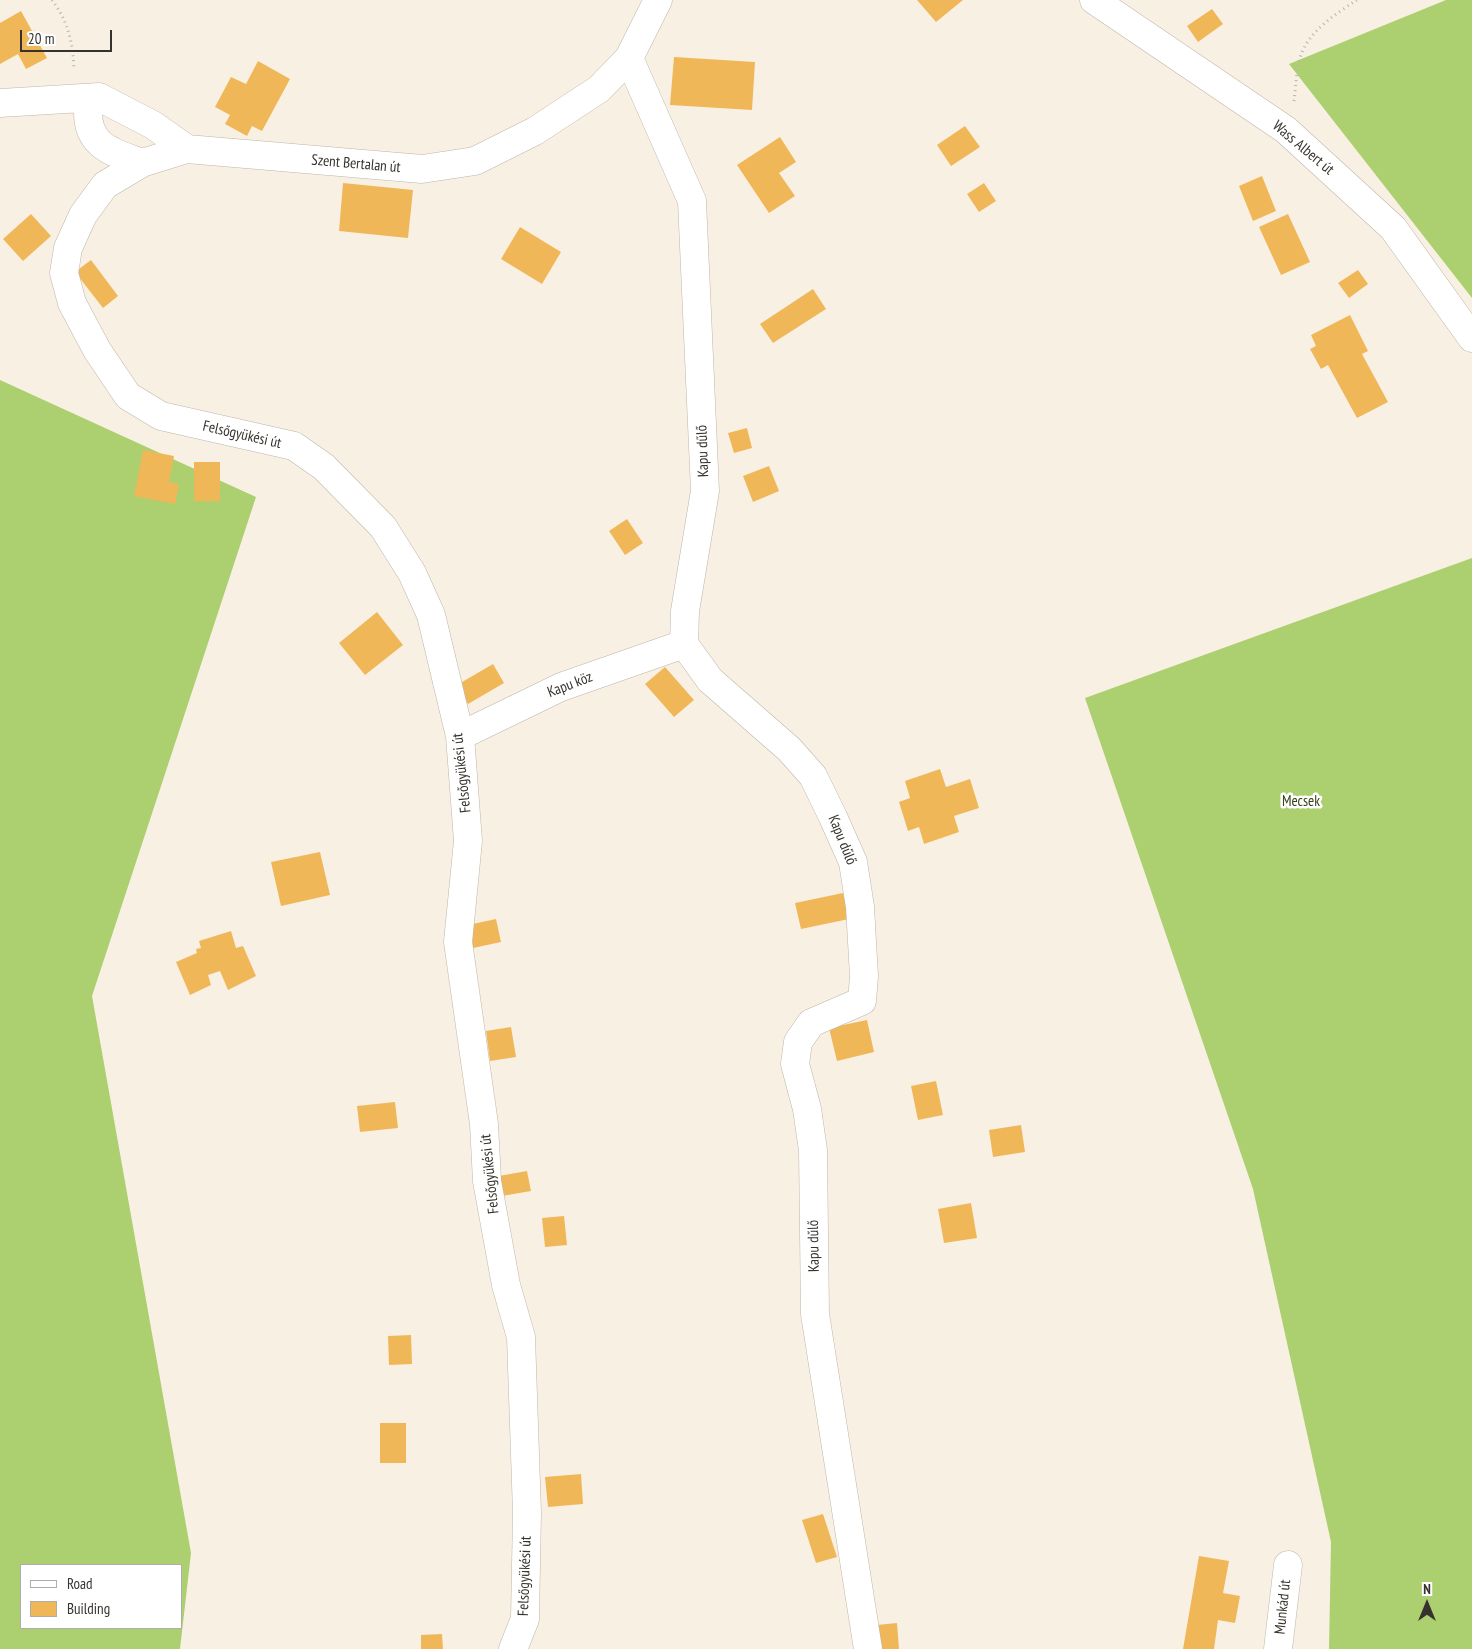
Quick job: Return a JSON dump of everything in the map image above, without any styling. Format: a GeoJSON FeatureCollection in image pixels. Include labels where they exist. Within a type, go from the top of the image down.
{"type":"FeatureCollection","features":[{"type":"Feature","properties":{"kind":"street","name":"Szent Bertalan út"},"geometry":{"type":"LineString","coordinates":[[187,149],[422,169],[475,161],[535,131],[599,89],[629,58],[658,0]]}},
{"type":"Feature","properties":{"kind":"street","name":"Wass Albert út"},"geometry":{"type":"LineString","coordinates":[[1094,0],[1286,130],[1393,228],[1472,338]]}},
{"type":"Feature","properties":{"kind":"street","name":"Kapu dűlő"},"geometry":{"type":"LineString","coordinates":[[629,58],[692,201],[704,492],[685,611],[684,644],[710,680],[789,749],[813,776],[854,862],[860,907],[864,976],[862,1001],[811,1023],[798,1042],[795,1064],[808,1109],[813,1150],[815,1314],[868,1649]]}},
{"type":"Feature","properties":{"kind":"street"},"geometry":{"type":"LineString","coordinates":[[100,97],[88,110],[89,129],[94,138],[109,151],[142,163]]}},
{"type":"Feature","properties":{"kind":"street"},"geometry":{"type":"LineString","coordinates":[[0,103],[100,97],[153,125],[187,149]]}},
{"type":"Feature","properties":{"kind":"street","name":"Felsőgyükési út"},"geometry":{"type":"LineString","coordinates":[[187,149],[142,163],[105,185],[83,215],[68,248],[64,273],[72,303],[97,350],[128,396],[161,416],[294,446],[324,467],[383,527],[412,573],[431,616],[460,736],[468,841],[458,942],[484,1124],[487,1181],[506,1285],[521,1337],[527,1513],[526,1610],[525,1619],[513,1649]]}},
{"type":"Feature","properties":{"kind":"street","name":"Kapu köz"},"geometry":{"type":"LineString","coordinates":[[460,736],[561,687],[684,644]]}},
{"type":"Feature","properties":{"kind":"street","name":"Munkád út"},"geometry":{"type":"LineString","coordinates":[[1278,1649],[1288,1565]]}},
{"type":"Feature","properties":{"kind":"path"},"geometry":{"type":"LineString","coordinates":[[52,0],[63,15],[73,46],[74,70],[61,100]]}},
{"type":"Feature","properties":{"kind":"path"},"geometry":{"type":"LineString","coordinates":[[1286,130],[1294,100],[1300,56],[1315,33],[1330,17],[1357,0]]}},
{"type":"Feature","properties":{"kind":"green space"},"geometry":{"type":"Polygon","coordinates":[[[1446,0],[1472,0],[1472,298],[1289,64],[1446,0]]]}},
{"type":"Feature","properties":{"kind":"green space"},"geometry":{"type":"Polygon","coordinates":[[[0,380],[256,497],[92,996],[191,1553],[180,1649],[0,1649],[0,380]]]}},
{"type":"Feature","properties":{"kind":"green space","name":"Mecsek"},"geometry":{"type":"Polygon","coordinates":[[[1472,558],[1472,1649],[1329,1649],[1331,1542],[1253,1189],[1085,698],[1472,558]]]}},
{"type":"Feature","properties":{"kind":"building"},"geometry":{"type":"Polygon","coordinates":[[[917,0],[963,0],[936,22],[917,0]]]}},
{"type":"Feature","properties":{"kind":"building"},"geometry":{"type":"Polygon","coordinates":[[[1212,9],[1223,24],[1198,42],[1187,26],[1212,9]]]}},
{"type":"Feature","properties":{"kind":"building"},"geometry":{"type":"Polygon","coordinates":[[[21,11],[47,58],[26,69],[18,54],[0,64],[0,23],[21,11]]]}},
{"type":"Feature","properties":{"kind":"building"},"geometry":{"type":"Polygon","coordinates":[[[674,57],[755,62],[752,110],[670,105],[674,57]]]}},
{"type":"Feature","properties":{"kind":"building"},"geometry":{"type":"Polygon","coordinates":[[[258,61],[290,79],[262,131],[252,126],[247,136],[225,124],[230,115],[215,107],[231,77],[246,84],[258,61]]]}},
{"type":"Feature","properties":{"kind":"building"},"geometry":{"type":"Polygon","coordinates":[[[965,126],[980,147],[951,166],[937,145],[965,126]]]}},
{"type":"Feature","properties":{"kind":"building"},"geometry":{"type":"Polygon","coordinates":[[[780,137],[796,162],[779,173],[795,196],[769,213],[737,165],[780,137]]]}},
{"type":"Feature","properties":{"kind":"building"},"geometry":{"type":"Polygon","coordinates":[[[1262,176],[1276,211],[1253,221],[1239,186],[1262,176]]]}},
{"type":"Feature","properties":{"kind":"building"},"geometry":{"type":"Polygon","coordinates":[[[343,183],[413,190],[408,238],[339,231],[343,183]]]}},
{"type":"Feature","properties":{"kind":"building"},"geometry":{"type":"Polygon","coordinates":[[[984,183],[996,201],[979,212],[967,194],[984,183]]]}},
{"type":"Feature","properties":{"kind":"building"},"geometry":{"type":"Polygon","coordinates":[[[31,214],[51,236],[23,261],[3,239],[31,214]]]}},
{"type":"Feature","properties":{"kind":"building"},"geometry":{"type":"Polygon","coordinates":[[[1288,214],[1310,262],[1281,275],[1259,227],[1288,214]]]}},
{"type":"Feature","properties":{"kind":"building"},"geometry":{"type":"Polygon","coordinates":[[[520,227],[561,252],[542,284],[501,259],[520,227]]]}},
{"type":"Feature","properties":{"kind":"building"},"geometry":{"type":"Polygon","coordinates":[[[91,260],[118,296],[103,308],[75,272],[91,260]]]}},
{"type":"Feature","properties":{"kind":"building"},"geometry":{"type":"Polygon","coordinates":[[[1358,270],[1368,284],[1349,298],[1338,283],[1358,270]]]}},
{"type":"Feature","properties":{"kind":"building"},"geometry":{"type":"Polygon","coordinates":[[[813,289],[826,309],[773,343],[760,324],[813,289]]]}},
{"type":"Feature","properties":{"kind":"building"},"geometry":{"type":"Polygon","coordinates":[[[1350,315],[1368,351],[1362,354],[1388,402],[1357,418],[1328,365],[1321,369],[1310,349],[1316,346],[1311,335],[1350,315]]]}},
{"type":"Feature","properties":{"kind":"building"},"geometry":{"type":"Polygon","coordinates":[[[747,428],[752,448],[734,453],[728,433],[747,428]]]}},
{"type":"Feature","properties":{"kind":"building"},"geometry":{"type":"Polygon","coordinates":[[[143,450],[174,456],[169,482],[179,484],[175,504],[134,496],[143,450]]]}},
{"type":"Feature","properties":{"kind":"building"},"geometry":{"type":"Polygon","coordinates":[[[194,462],[220,462],[220,501],[194,501],[194,462]]]}},
{"type":"Feature","properties":{"kind":"building"},"geometry":{"type":"Polygon","coordinates":[[[769,466],[779,491],[753,502],[743,476],[769,466]]]}},
{"type":"Feature","properties":{"kind":"building"},"geometry":{"type":"Polygon","coordinates":[[[627,519],[643,543],[625,555],[609,531],[627,519]]]}},
{"type":"Feature","properties":{"kind":"building"},"geometry":{"type":"Polygon","coordinates":[[[377,612],[403,645],[365,675],[339,643],[377,612]]]}},
{"type":"Feature","properties":{"kind":"building"},"geometry":{"type":"Polygon","coordinates":[[[493,664],[504,683],[468,704],[457,685],[493,664]]]}},
{"type":"Feature","properties":{"kind":"building"},"geometry":{"type":"Polygon","coordinates":[[[665,667],[694,700],[674,717],[645,684],[665,667]]]}},
{"type":"Feature","properties":{"kind":"building"},"geometry":{"type":"Polygon","coordinates":[[[940,769],[946,787],[970,779],[979,808],[954,816],[959,832],[924,844],[919,827],[908,831],[899,802],[910,798],[905,781],[940,769]]]}},
{"type":"Feature","properties":{"kind":"building"},"geometry":{"type":"Polygon","coordinates":[[[320,852],[330,895],[281,906],[271,862],[320,852]]]}},
{"type":"Feature","properties":{"kind":"building"},"geometry":{"type":"Polygon","coordinates":[[[843,893],[849,919],[801,929],[795,903],[843,893]]]}},
{"type":"Feature","properties":{"kind":"building"},"geometry":{"type":"Polygon","coordinates":[[[496,919],[501,942],[473,948],[468,925],[496,919]]]}},
{"type":"Feature","properties":{"kind":"building"},"geometry":{"type":"Polygon","coordinates":[[[231,931],[236,948],[243,946],[256,976],[228,990],[220,971],[208,975],[211,985],[190,995],[176,962],[197,953],[196,949],[201,948],[199,941],[231,931]]]}},
{"type":"Feature","properties":{"kind":"building"},"geometry":{"type":"Polygon","coordinates":[[[867,1020],[874,1052],[837,1061],[829,1028],[867,1020]]]}},
{"type":"Feature","properties":{"kind":"building"},"geometry":{"type":"Polygon","coordinates":[[[511,1027],[516,1057],[490,1061],[486,1031],[511,1027]]]}},
{"type":"Feature","properties":{"kind":"building"},"geometry":{"type":"Polygon","coordinates":[[[936,1081],[943,1115],[918,1120],[911,1086],[936,1081]]]}},
{"type":"Feature","properties":{"kind":"building"},"geometry":{"type":"Polygon","coordinates":[[[395,1102],[398,1128],[360,1132],[357,1106],[395,1102]]]}},
{"type":"Feature","properties":{"kind":"building"},"geometry":{"type":"Polygon","coordinates":[[[1021,1125],[1025,1152],[993,1157],[989,1130],[1021,1125]]]}},
{"type":"Feature","properties":{"kind":"building"},"geometry":{"type":"Polygon","coordinates":[[[527,1171],[531,1191],[496,1197],[493,1177],[527,1171]]]}},
{"type":"Feature","properties":{"kind":"building"},"geometry":{"type":"Polygon","coordinates":[[[971,1203],[977,1238],[944,1243],[938,1209],[971,1203]]]}},
{"type":"Feature","properties":{"kind":"building"},"geometry":{"type":"Polygon","coordinates":[[[564,1216],[567,1245],[545,1247],[542,1218],[564,1216]]]}},
{"type":"Feature","properties":{"kind":"building"},"geometry":{"type":"Polygon","coordinates":[[[411,1335],[412,1364],[389,1365],[388,1336],[411,1335]]]}},
{"type":"Feature","properties":{"kind":"building"},"geometry":{"type":"Polygon","coordinates":[[[380,1423],[406,1423],[406,1463],[380,1463],[380,1423]]]}},
{"type":"Feature","properties":{"kind":"building"},"geometry":{"type":"Polygon","coordinates":[[[581,1474],[583,1504],[548,1507],[545,1477],[581,1474]]]}},
{"type":"Feature","properties":{"kind":"building"},"geometry":{"type":"Polygon","coordinates":[[[823,1514],[837,1557],[816,1563],[802,1520],[823,1514]]]}},
{"type":"Feature","properties":{"kind":"building"},"geometry":{"type":"Polygon","coordinates":[[[1199,1556],[1229,1561],[1223,1593],[1240,1596],[1235,1623],[1218,1620],[1214,1649],[1183,1649],[1199,1556]]]}},
{"type":"Feature","properties":{"kind":"building"},"geometry":{"type":"Polygon","coordinates":[[[897,1623],[899,1649],[880,1649],[877,1625],[897,1623]]]}},
{"type":"Feature","properties":{"kind":"building"},"geometry":{"type":"Polygon","coordinates":[[[442,1634],[443,1649],[421,1649],[421,1635],[442,1634]]]}}]}
